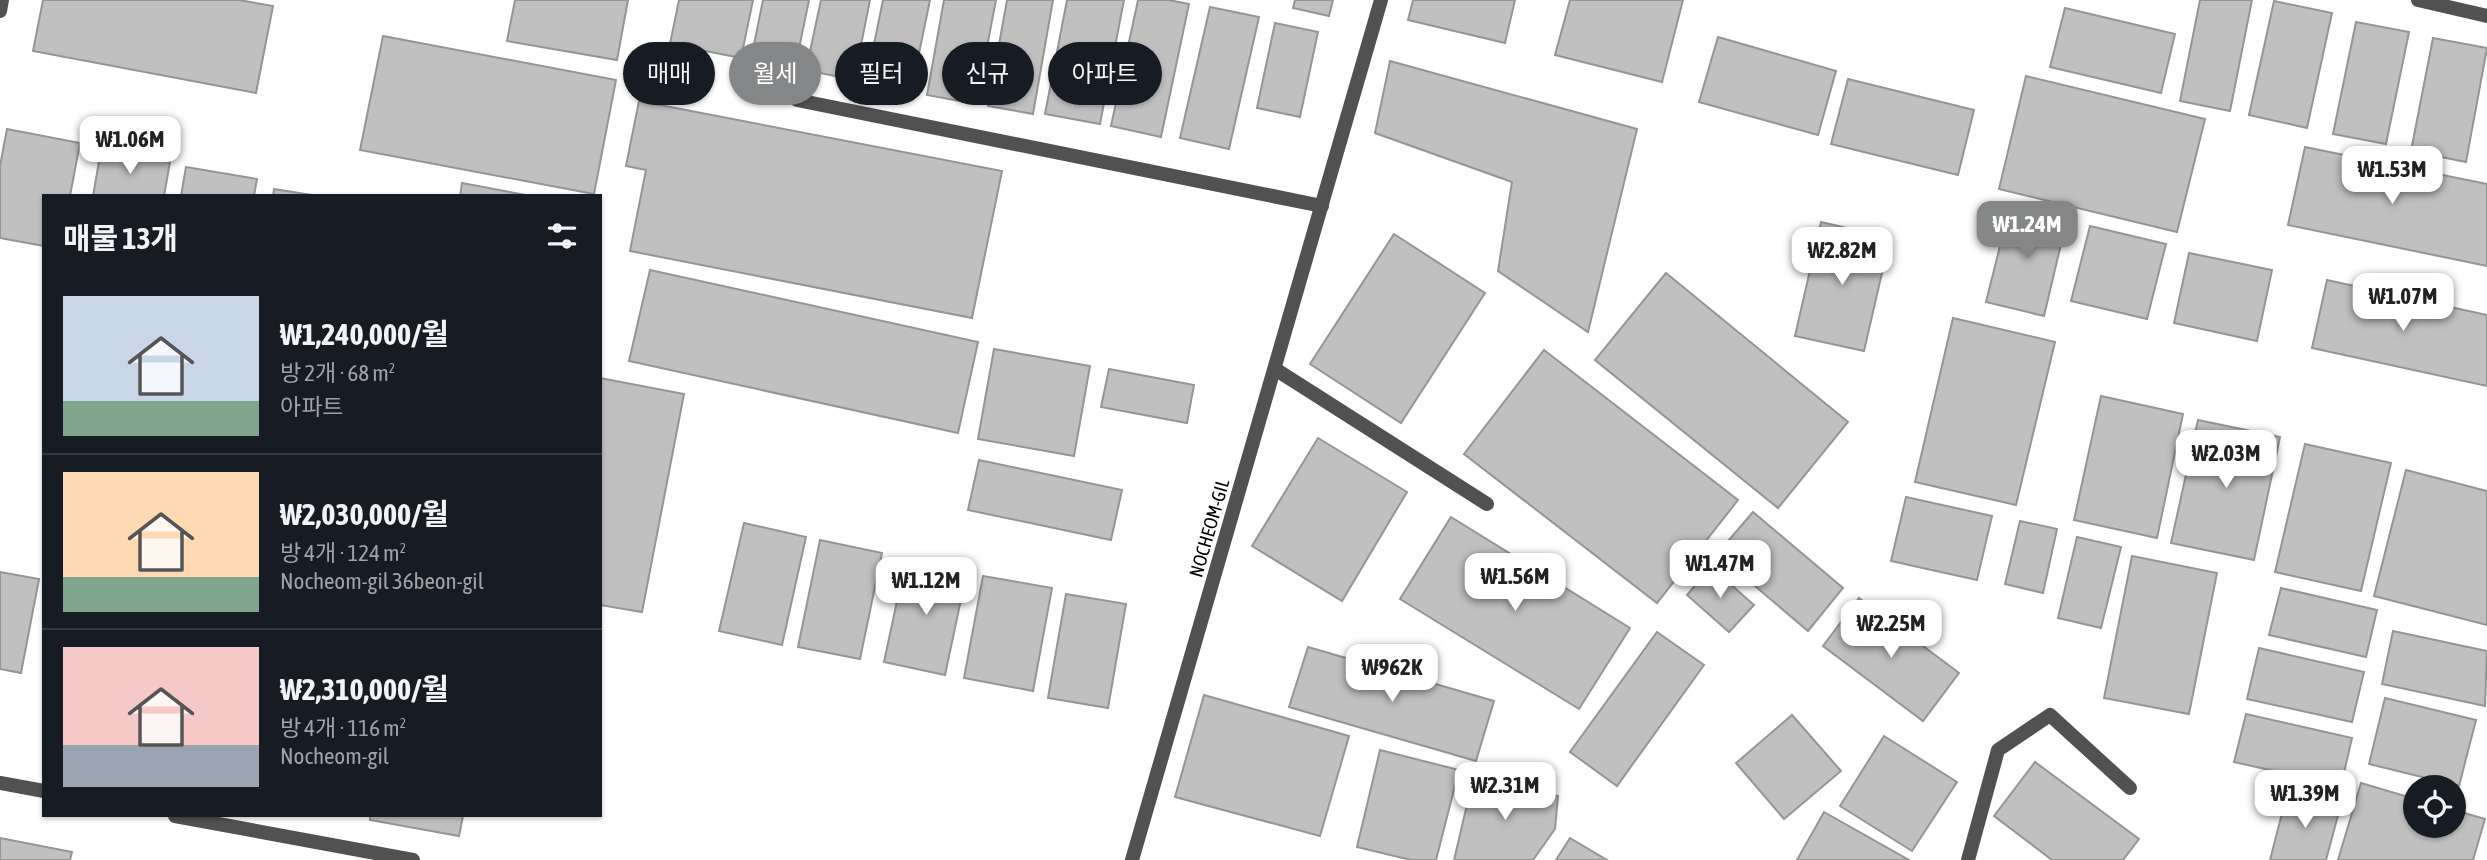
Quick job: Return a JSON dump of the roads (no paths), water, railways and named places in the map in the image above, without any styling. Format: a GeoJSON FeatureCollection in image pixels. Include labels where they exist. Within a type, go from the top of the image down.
{"type":"FeatureCollection","features":[{"type":"Feature","properties":{"kind":"street"},"geometry":{"type":"LineString","coordinates":[[0,11],[2,0]]}},
{"type":"Feature","properties":{"kind":"street","name":"NOCHEOM-GIL"},"geometry":{"type":"LineString","coordinates":[[1132,860],[1381,0]]}},
{"type":"Feature","properties":{"kind":"street"},"geometry":{"type":"LineString","coordinates":[[2418,0],[2487,16]]}},
{"type":"Feature","properties":{"kind":"street"},"geometry":{"type":"LineString","coordinates":[[821,105],[1322,206]]}},
{"type":"Feature","properties":{"kind":"street"},"geometry":{"type":"LineString","coordinates":[[1275,369],[1487,504]]}},
{"type":"Feature","properties":{"kind":"street"},"geometry":{"type":"LineString","coordinates":[[1968,860],[1998,750],[2050,715],[2130,788]]}},
{"type":"Feature","properties":{"kind":"street"},"geometry":{"type":"LineString","coordinates":[[0,783],[42,791]]}},
{"type":"Feature","properties":{"kind":"street"},"geometry":{"type":"LineString","coordinates":[[180,817],[413,860]]}}]}
